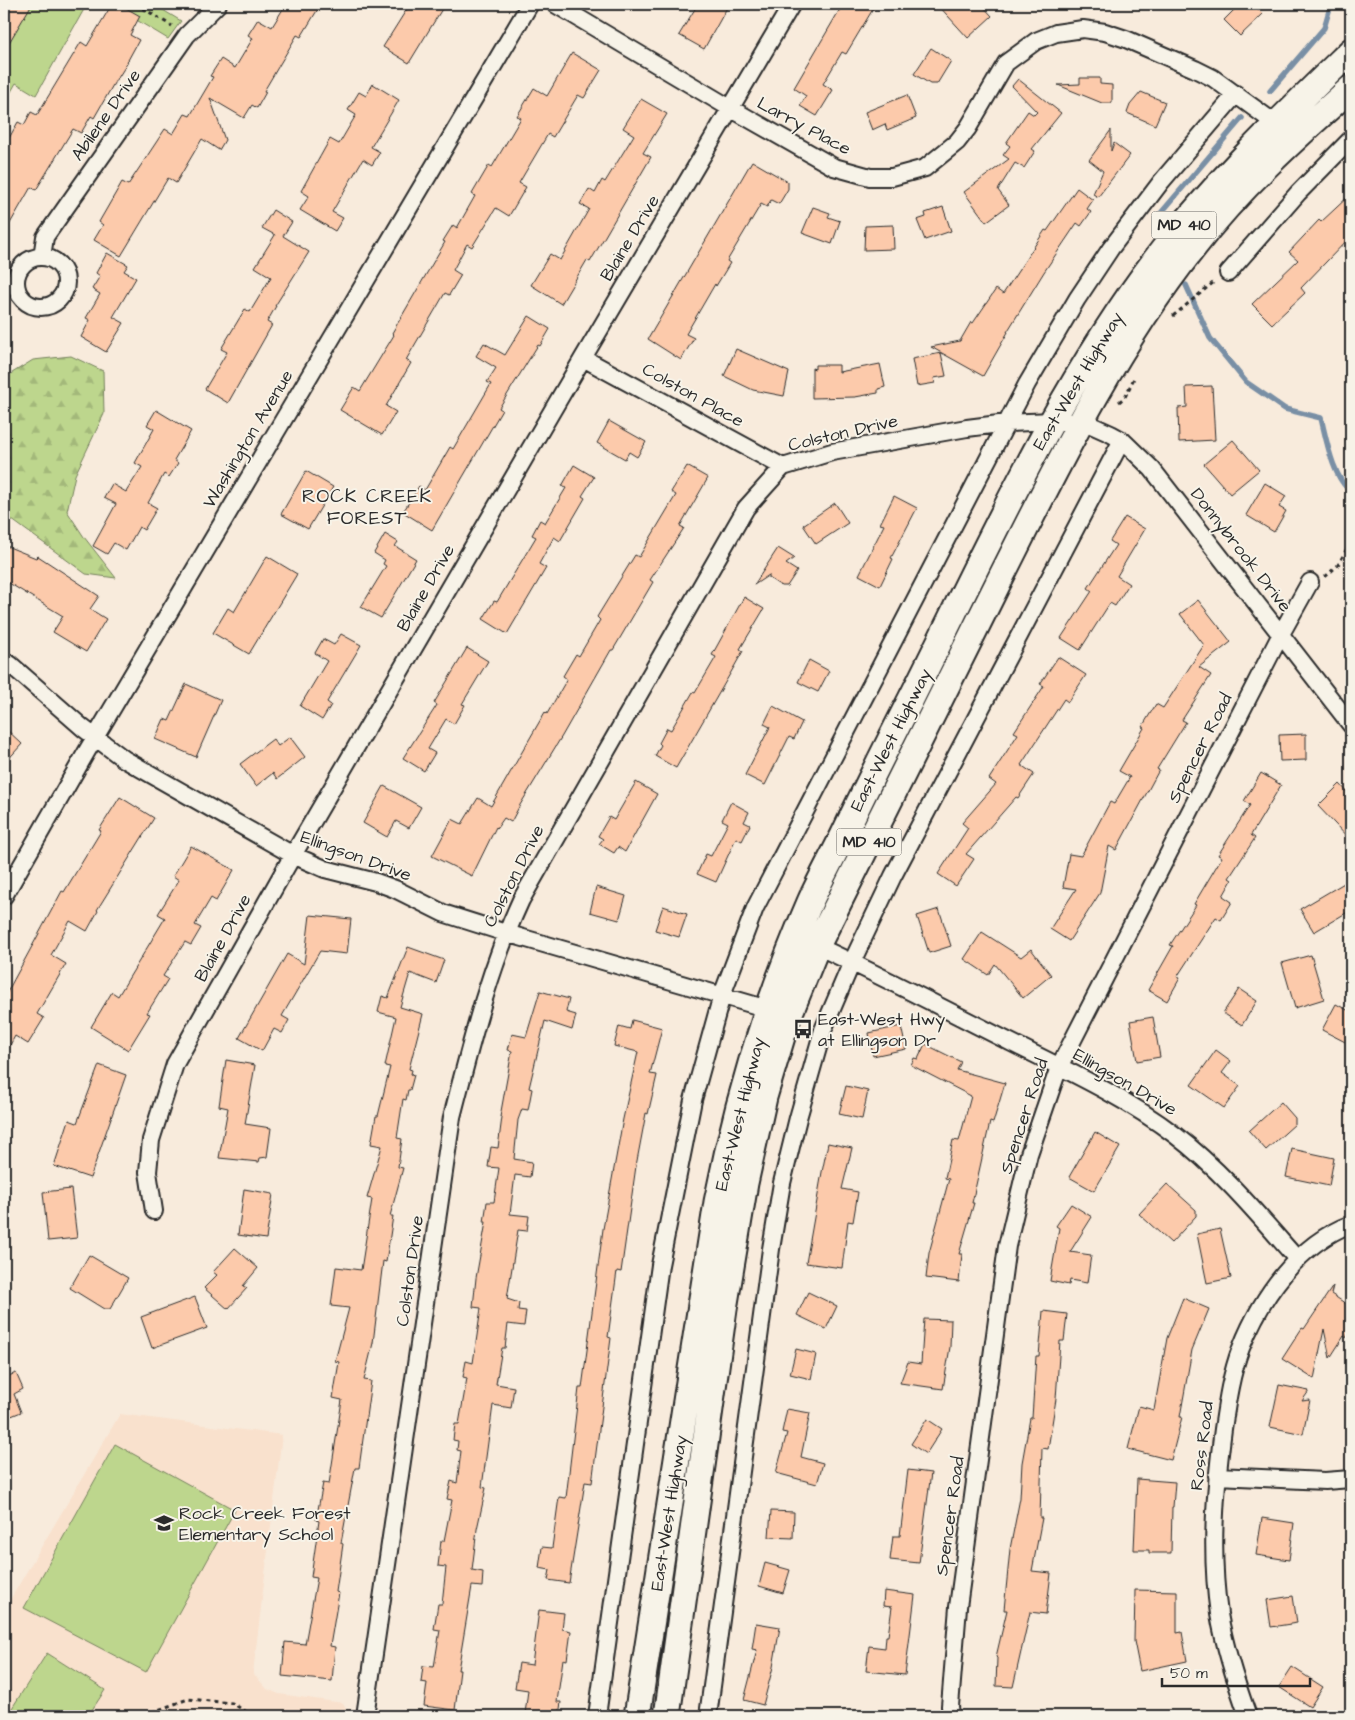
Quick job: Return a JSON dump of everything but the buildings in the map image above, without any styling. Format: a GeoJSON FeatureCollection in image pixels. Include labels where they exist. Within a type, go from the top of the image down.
{"type":"FeatureCollection","features":[{"type":"Feature","properties":{"kind":"main road","name":"East-West Highway"},"geometry":{"type":"LineString","coordinates":[[637,1716],[726,1154],[768,1008],[811,900],[1027,468],[1104,334],[1164,248],[1215,189],[1276,124],[1351,51]]}},
{"type":"Feature","properties":{"kind":"main road","name":"East-West Highway"},"geometry":{"type":"LineString","coordinates":[[667,1716],[724,1309],[745,1183],[764,1096],[787,1020],[817,946],[1050,479],[1102,385],[1192,248],[1241,191],[1290,143],[1351,88]]}},
{"type":"Feature","properties":{"kind":"street","name":"Abilene Drive"},"geometry":{"type":"LineString","coordinates":[[42,256],[45,237],[187,35],[218,4]]}},
{"type":"Feature","properties":{"kind":"street","name":"Washington Avenue"},"geometry":{"type":"LineString","coordinates":[[4,896],[95,738],[530,4]]}},
{"type":"Feature","properties":{"kind":"street","name":"Larry Place"},"geometry":{"type":"LineString","coordinates":[[555,4],[730,108],[834,167],[870,177],[892,177],[925,168],[957,142],[968,128],[1006,63],[1036,40],[1056,33],[1082,29],[1105,32],[1126,39],[1213,78],[1276,124]]}},
{"type":"Feature","properties":{"kind":"street","name":"Blaine Drive"},"geometry":{"type":"LineString","coordinates":[[154,1211],[148,1172],[151,1140],[175,1064],[293,855],[792,4]]}},
{"type":"Feature","properties":{"kind":"street"},"geometry":{"type":"LineString","coordinates":[[596,1716],[660,1264],[693,1100],[722,995],[755,908],[1027,384],[1111,248],[1161,182],[1236,94]]}},
{"type":"Feature","properties":{"kind":"street"},"geometry":{"type":"LineString","coordinates":[[1228,273],[1298,193],[1351,139]]}},
{"type":"Feature","properties":{"kind":"street","name":"Colston Place"},"geometry":{"type":"LineString","coordinates":[[583,358],[783,467]]}},
{"type":"Feature","properties":{"kind":"street","name":"Colston Drive"},"geometry":{"type":"LineString","coordinates":[[365,1716],[452,1117],[473,1033],[506,933],[521,900],[746,508],[783,467],[832,452],[948,431],[1007,423],[1053,421],[1081,423]]}},
{"type":"Feature","properties":{"kind":"street","name":"Donnybrook Drive"},"geometry":{"type":"LineString","coordinates":[[1081,423],[1097,427],[1122,440],[1152,469],[1351,725]]}},
{"type":"Feature","properties":{"kind":"street"},"geometry":{"type":"LineString","coordinates":[[708,1716],[771,1249],[782,1183],[824,1030],[852,962],[892,876],[1122,440]]}},
{"type":"Feature","properties":{"kind":"street","name":"Spencer Road"},"geometry":{"type":"LineString","coordinates":[[950,1716],[958,1607],[1007,1246],[1029,1154],[1059,1067],[1281,634],[1310,582]]}},
{"type":"Feature","properties":{"kind":"street","name":"Ellingson Drive"},"geometry":{"type":"LineString","coordinates":[[4,661],[95,738],[124,759],[293,855],[325,869],[376,882],[395,889],[443,913],[506,933],[768,1008]]}},
{"type":"Feature","properties":{"kind":"street","name":"Ellingson Drive"},"geometry":{"type":"LineString","coordinates":[[817,946],[852,962],[1139,1109],[1176,1135],[1208,1162],[1297,1259]]}},
{"type":"Feature","properties":{"kind":"street","name":"Ross Road"},"geometry":{"type":"LineString","coordinates":[[1248,1716],[1226,1650],[1219,1614],[1213,1550],[1217,1476],[1228,1393],[1240,1349],[1255,1317],[1269,1296],[1297,1259],[1317,1244],[1351,1224]]}},
{"type":"Feature","properties":{"kind":"street"},"geometry":{"type":"LineString","coordinates":[[1217,1476],[1325,1481],[1351,1479]]}},
{"type":"Feature","properties":{"kind":"path"},"geometry":{"type":"LineString","coordinates":[[136,4],[187,35]]}},
{"type":"Feature","properties":{"kind":"path"},"geometry":{"type":"LineString","coordinates":[[1172,317],[1209,285]]}},
{"type":"Feature","properties":{"kind":"path"},"geometry":{"type":"LineString","coordinates":[[1310,582],[1326,577],[1338,565],[1351,541]]}},
{"type":"Feature","properties":{"kind":"path"},"geometry":{"type":"LineString","coordinates":[[145,1716],[188,1699],[232,1703],[253,1716]]}},
{"type":"Feature","properties":{"kind":"shaded area","name":"Rock Creek Forest Elementary School"},"geometry":{"type":"Polygon","coordinates":[[[120,1414],[282,1435],[253,1673],[267,1689],[279,1694],[343,1703],[346,1708],[345,1716],[4,1716],[4,1610],[120,1414]]]}},
{"type":"Feature","properties":{"kind":"green space"},"geometry":{"type":"Polygon","coordinates":[[[4,4],[87,4],[36,95],[16,83],[4,104],[4,4]]]}},
{"type":"Feature","properties":{"kind":"green space"},"geometry":{"type":"Polygon","coordinates":[[[110,4],[153,4],[181,21],[168,39],[110,4]]]}},
{"type":"Feature","properties":{"kind":"green space"},"geometry":{"type":"Polygon","coordinates":[[[71,356],[103,371],[104,414],[75,475],[67,511],[84,537],[116,578],[86,574],[4,514],[4,378],[33,360],[71,356]]]}},
{"type":"Feature","properties":{"kind":"green space"},"geometry":{"type":"Polygon","coordinates":[[[115,1444],[235,1510],[146,1672],[24,1608],[115,1444]]]}},
{"type":"Feature","properties":{"kind":"green space"},"geometry":{"type":"Polygon","coordinates":[[[47,1653],[105,1690],[88,1716],[7,1716],[47,1653]]]}},
{"type":"Feature","properties":{"kind":"waterway"},"geometry":{"type":"LineString","coordinates":[[1270,91],[1324,28],[1331,4]]}},
{"type":"Feature","properties":{"kind":"waterway"},"geometry":{"type":"LineString","coordinates":[[1162,226],[1161,213],[1242,118]]}},
{"type":"Feature","properties":{"kind":"waterway"},"geometry":{"type":"LineString","coordinates":[[1186,285],[1210,338],[1246,382],[1285,409],[1321,418],[1335,468],[1339,477],[1351,491]]}},
{"type":"Feature","properties":{"kind":"place","name":"East-West Hwy at Ellingson Dr"},"geometry":{"type":"Point","coordinates":[803,1029]}},
{"type":"Feature","properties":{"kind":"place","name":"Rock Creek Forest Elementary School"},"geometry":{"type":"Point","coordinates":[164,1523]}},
{"type":"Feature","properties":{"kind":"district","name":"ROCK CREEK FOREST"},"geometry":{"type":"Point","coordinates":[367,507]}}]}
